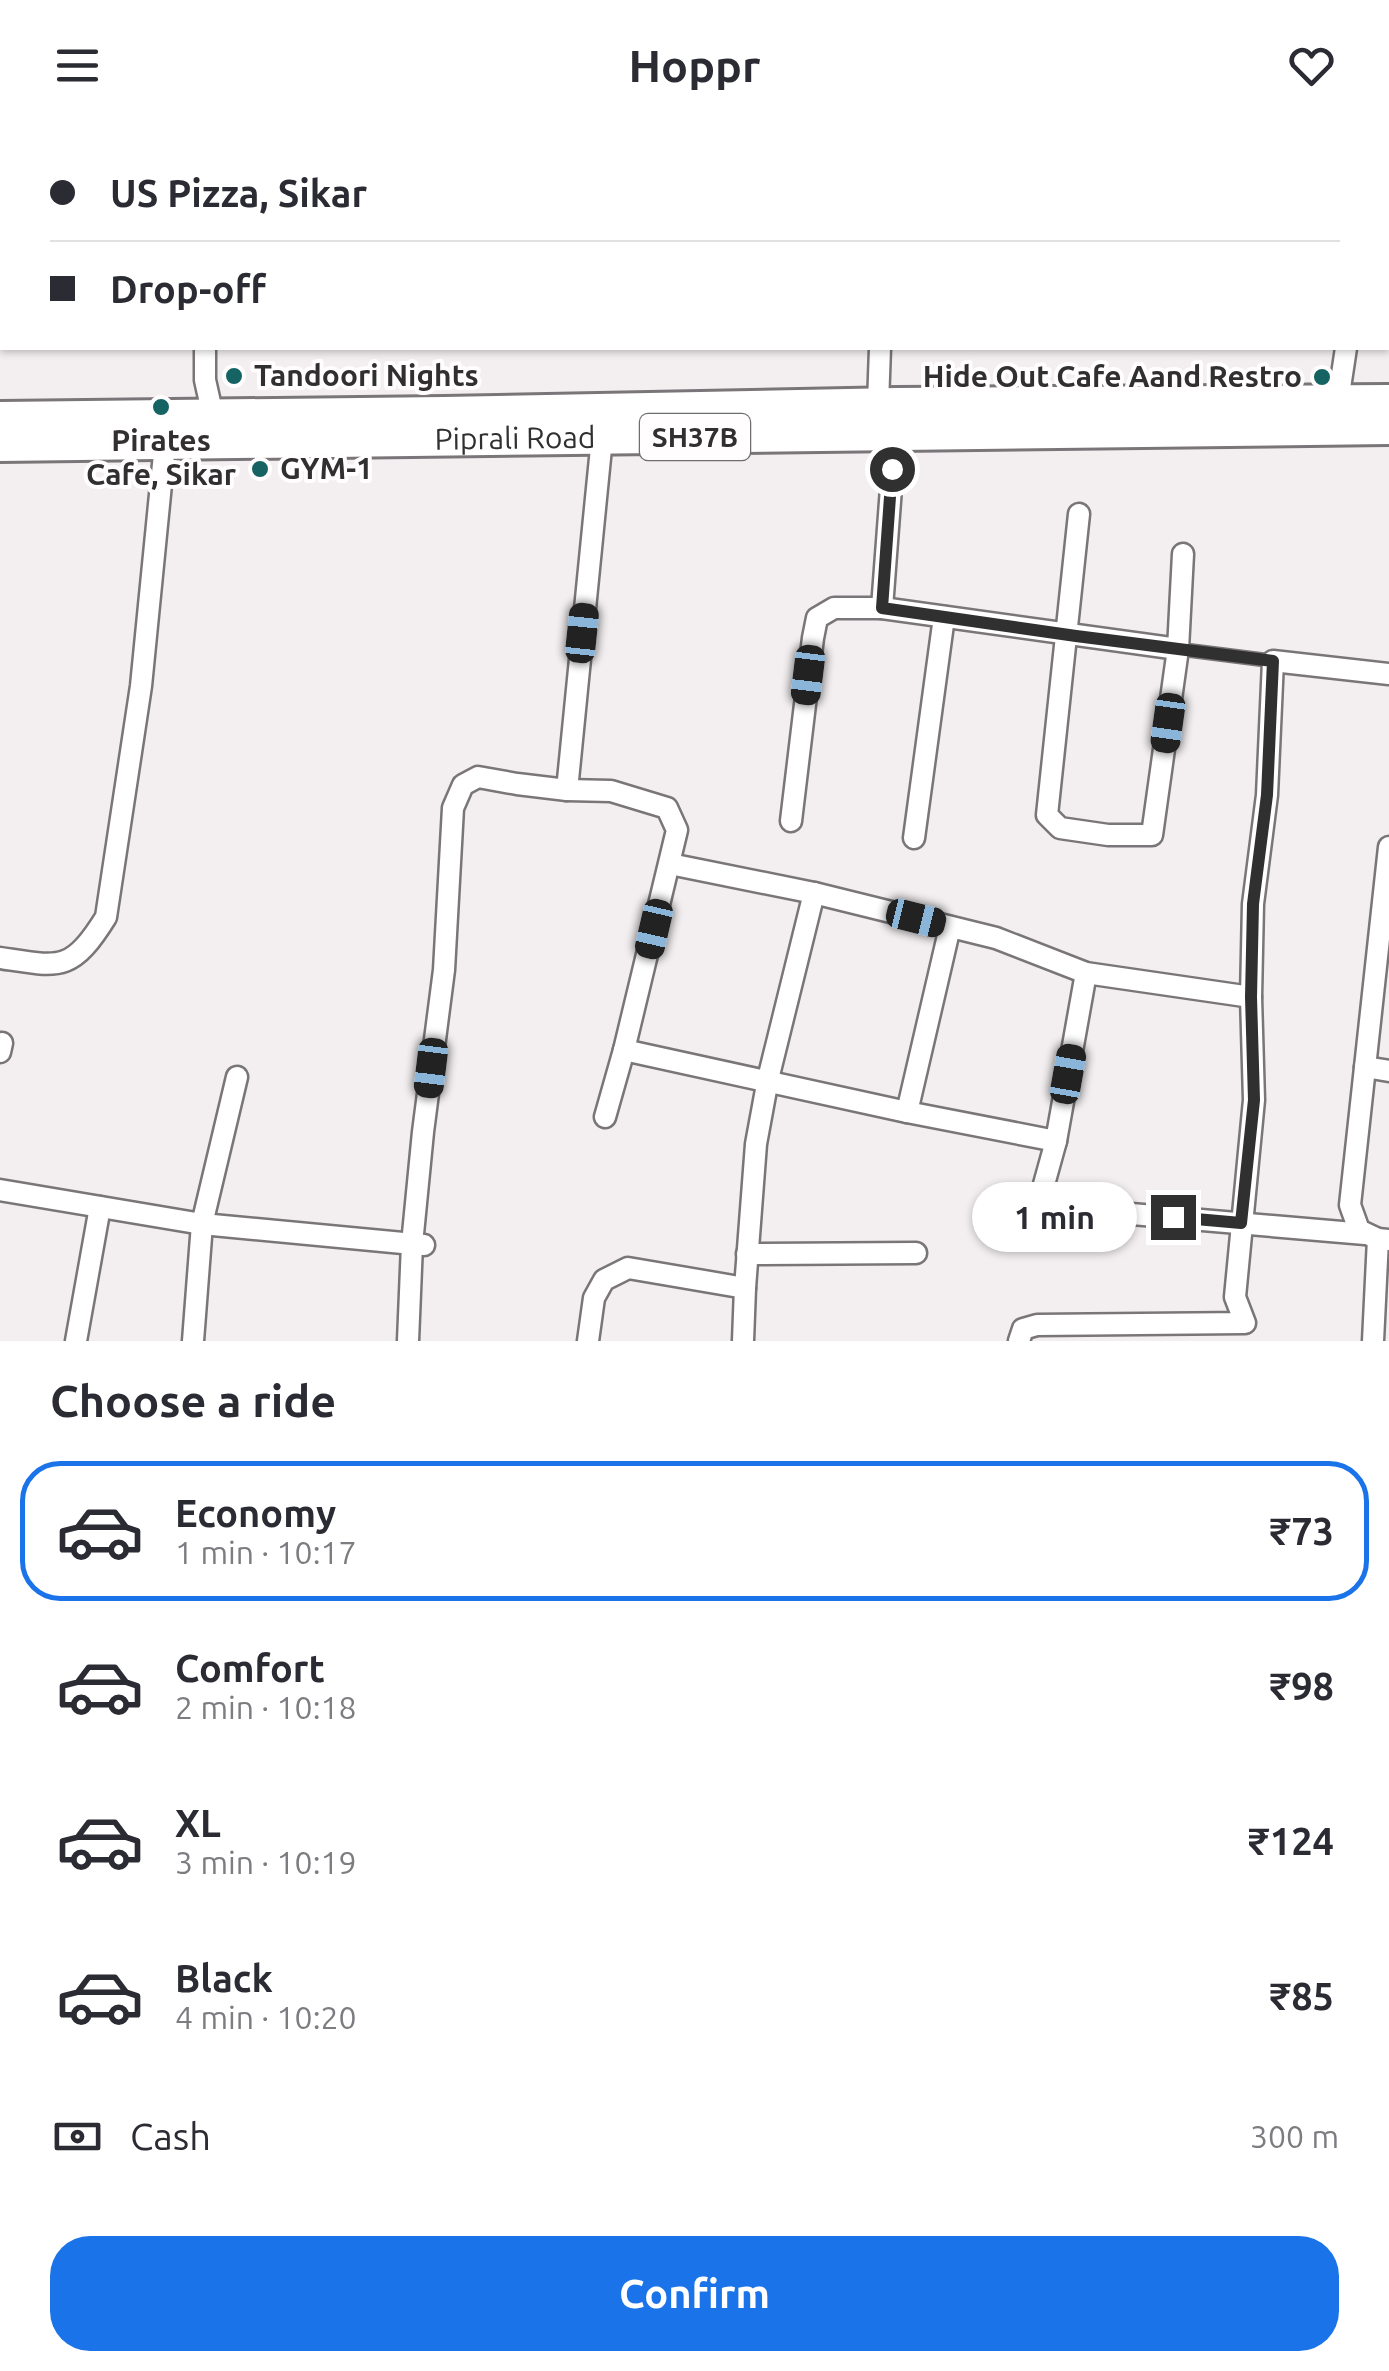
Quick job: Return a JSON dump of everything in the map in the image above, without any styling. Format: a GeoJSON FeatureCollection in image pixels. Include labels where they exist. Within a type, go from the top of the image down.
{"type":"FeatureCollection","features":[{"type":"Feature","properties":{"kind":"main road"},"geometry":{"type":"LineString","coordinates":[[0,418],[878,404],[1389,401]]}},
{"type":"Feature","properties":{"kind":"main road","name":"Piprali Road"},"geometry":{"type":"LineString","coordinates":[[0,445],[1389,428]]}},
{"type":"Feature","properties":{"kind":"street"},"geometry":{"type":"LineString","coordinates":[[205,350],[206,380],[214,416]]}},
{"type":"Feature","properties":{"kind":"street"},"geometry":{"type":"LineString","coordinates":[[878,404],[880,350]]}},
{"type":"Feature","properties":{"kind":"street"},"geometry":{"type":"LineString","coordinates":[[1338,401],[1346,350]]}},
{"type":"Feature","properties":{"kind":"street"},"geometry":{"type":"LineString","coordinates":[[882,608],[894,435]]}},
{"type":"Feature","properties":{"kind":"street"},"geometry":{"type":"LineString","coordinates":[[567,790],[602,438]]}},
{"type":"Feature","properties":{"kind":"street"},"geometry":{"type":"LineString","coordinates":[[0,958],[51,966],[76,957],[106,918],[141,686],[165,444]]}},
{"type":"Feature","properties":{"kind":"street"},"geometry":{"type":"LineString","coordinates":[[1080,514],[1047,814],[1060,828],[1108,836],[1152,835],[1178,649],[1183,554]]}},
{"type":"Feature","properties":{"kind":"street"},"geometry":{"type":"LineString","coordinates":[[791,821],[813,638],[818,618],[834,608],[882,608],[1178,649]]}},
{"type":"Feature","properties":{"kind":"street"},"geometry":{"type":"LineString","coordinates":[[914,838],[944,617]]}},
{"type":"Feature","properties":{"kind":"street"},"geometry":{"type":"LineString","coordinates":[[1018,1341],[1023,1329],[1037,1325],[1136,1332],[1244,1332],[1235,1297],[1254,1100],[1253,904],[1267,795],[1273,661],[1389,674]]}},
{"type":"Feature","properties":{"kind":"street"},"geometry":{"type":"LineString","coordinates":[[408,1341],[419,1245],[422,1132],[444,970],[452,808],[463,786],[478,777],[567,790],[611,791],[667,808],[677,830],[605,1117]]}},
{"type":"Feature","properties":{"kind":"street"},"geometry":{"type":"LineString","coordinates":[[1377,1238],[1359,1230],[1350,1206],[1389,848]]}},
{"type":"Feature","properties":{"kind":"street"},"geometry":{"type":"LineString","coordinates":[[670,864],[814,893],[996,938],[1086,974],[1251,997]]}},
{"type":"Feature","properties":{"kind":"street"},"geometry":{"type":"LineString","coordinates":[[744,1341],[756,1144],[814,893]]}},
{"type":"Feature","properties":{"kind":"street"},"geometry":{"type":"LineString","coordinates":[[908,1112],[950,926]]}},
{"type":"Feature","properties":{"kind":"street"},"geometry":{"type":"LineString","coordinates":[[1086,974],[1056,1141],[1038,1206],[1377,1238]]}},
{"type":"Feature","properties":{"kind":"street"},"geometry":{"type":"LineString","coordinates":[[624,1050],[1056,1141]]}},
{"type":"Feature","properties":{"kind":"street"},"geometry":{"type":"LineString","coordinates":[[1365,1067],[1389,1071]]}},
{"type":"Feature","properties":{"kind":"street"},"geometry":{"type":"LineString","coordinates":[[194,1341],[202,1224],[237,1077]]}},
{"type":"Feature","properties":{"kind":"street"},"geometry":{"type":"LineString","coordinates":[[0,1190],[202,1224],[419,1245]]}},
{"type":"Feature","properties":{"kind":"street"},"geometry":{"type":"LineString","coordinates":[[76,1341],[100,1207]]}},
{"type":"Feature","properties":{"kind":"street"},"geometry":{"type":"LineString","coordinates":[[1373,1341],[1377,1238]]}},
{"type":"Feature","properties":{"kind":"street"},"geometry":{"type":"LineString","coordinates":[[747,1254],[916,1254]]}},
{"type":"Feature","properties":{"kind":"street"},"geometry":{"type":"LineString","coordinates":[[588,1341],[594,1298],[604,1280],[628,1268],[745,1288]]}},
{"type":"Feature","properties":{"kind":"lane"},"geometry":{"type":"LineString","coordinates":[[1178,649],[1273,661]]}},
{"type":"Feature","properties":{"kind":"place","name":"Tandoori Nights"},"geometry":{"type":"Point","coordinates":[234,376]}},
{"type":"Feature","properties":{"kind":"place","name":"Hide Out Cafe Aand Restro"},"geometry":{"type":"Point","coordinates":[1322,377]}},
{"type":"Feature","properties":{"kind":"place","name":"Pirates Cafe, Sikar"},"geometry":{"type":"Point","coordinates":[161,407]}},
{"type":"Feature","properties":{"kind":"place","name":"GYM-1"},"geometry":{"type":"Point","coordinates":[260,469]}},
{"type":"Feature","properties":{"kind":"route"},"geometry":{"type":"LineString","coordinates":[[892,469],[882,608],[1273,661],[1267,795],[1253,904],[1254,1100],[1241,1223],[1173,1217]]}}]}
